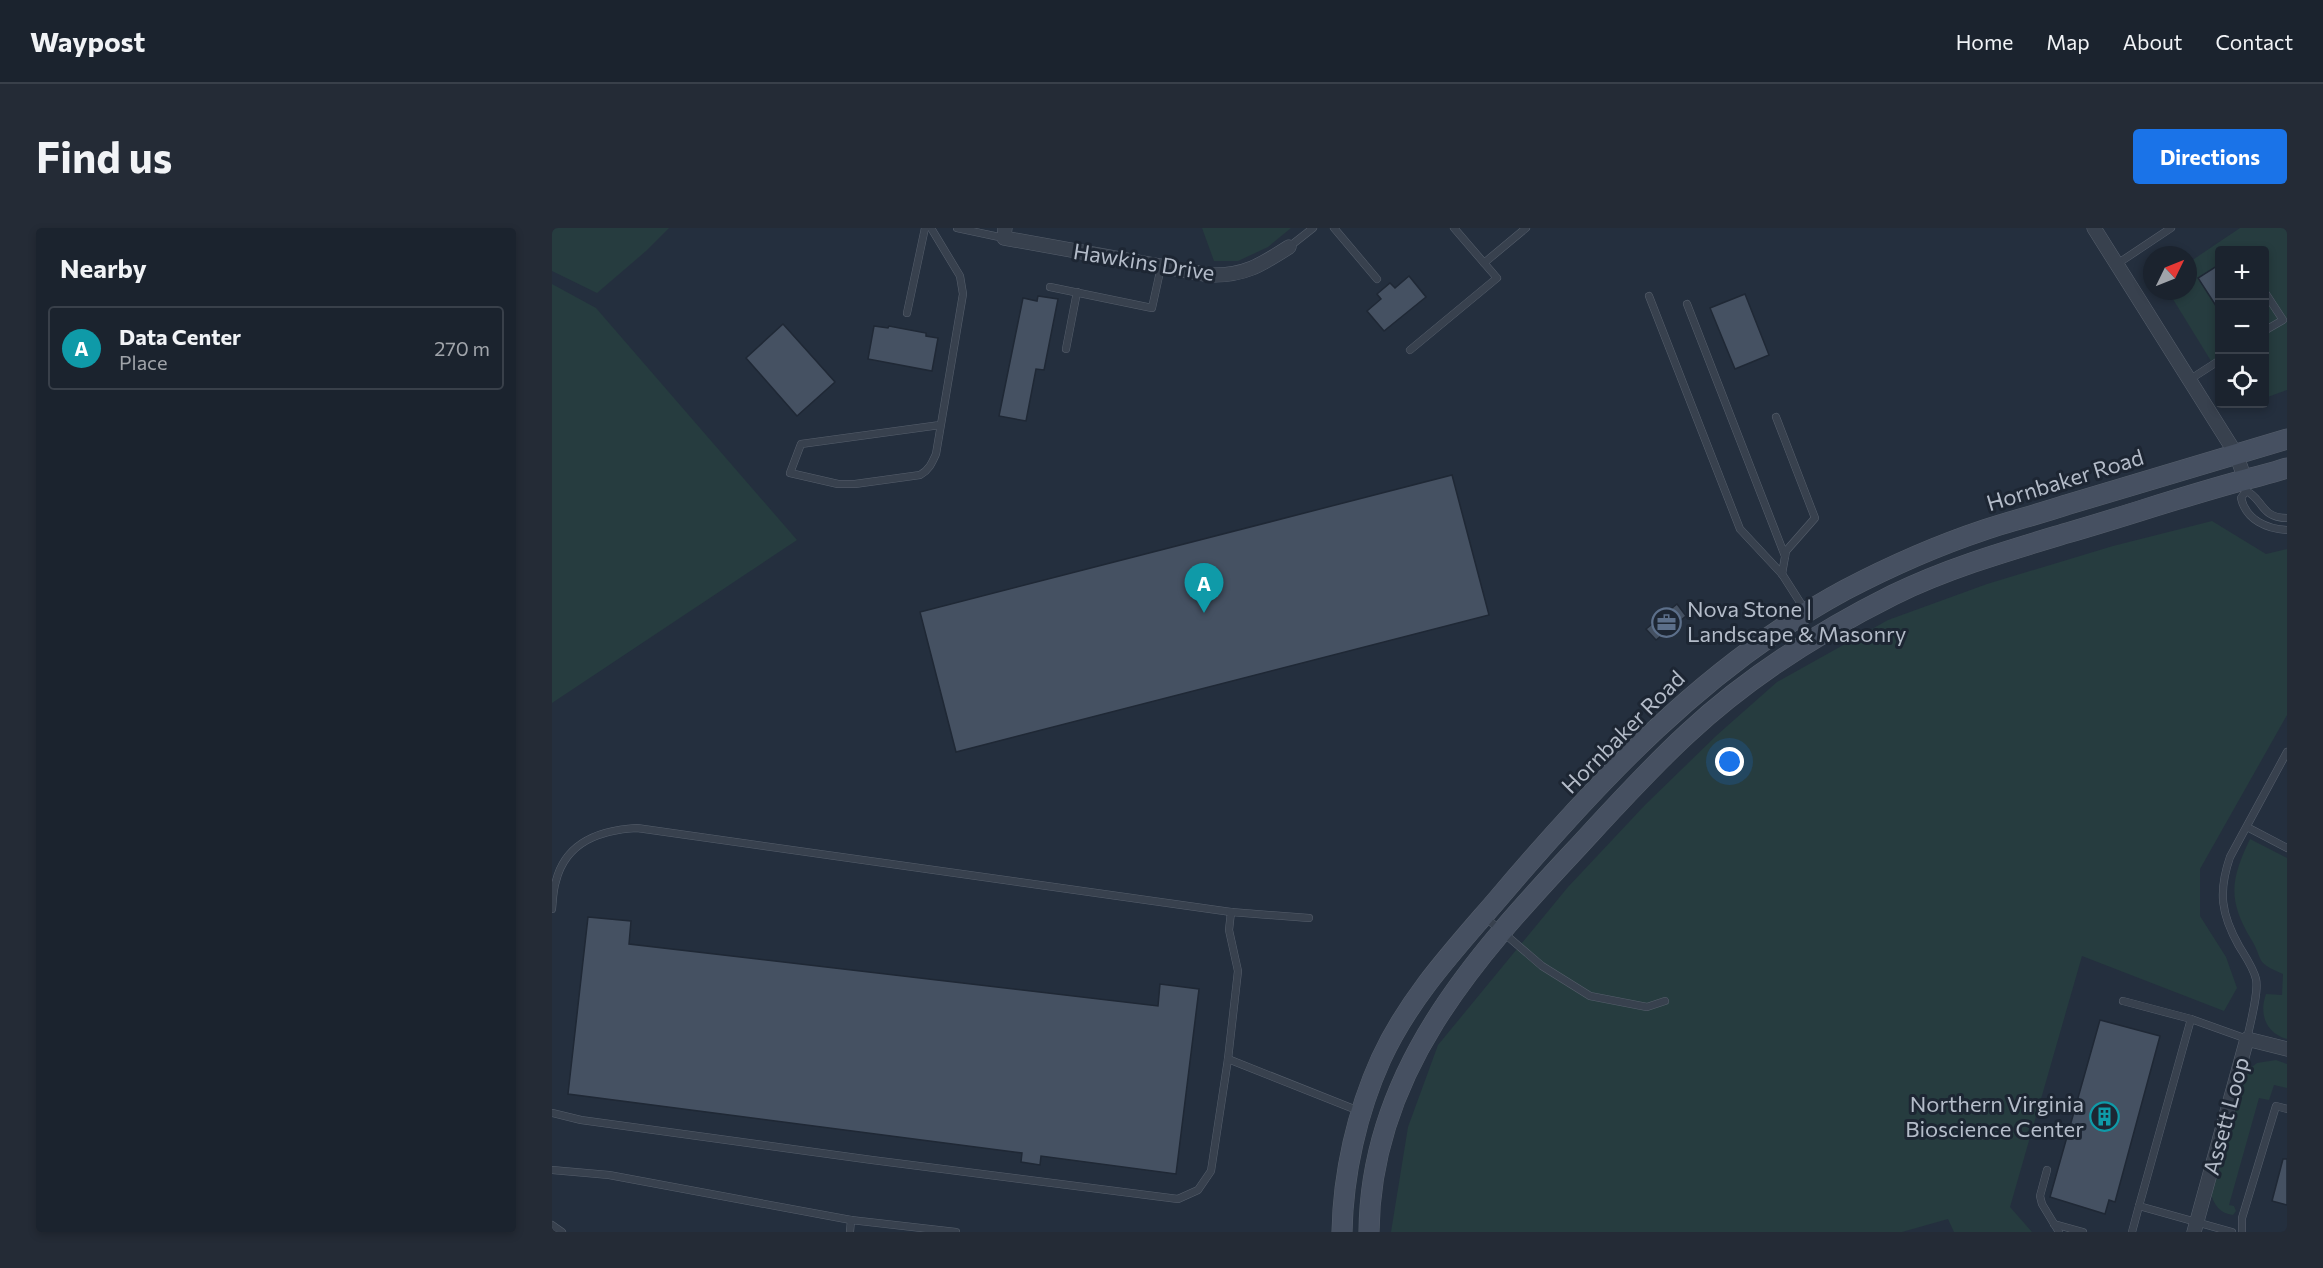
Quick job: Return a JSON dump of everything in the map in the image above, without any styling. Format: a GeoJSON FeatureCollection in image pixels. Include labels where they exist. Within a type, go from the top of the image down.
{"type":"FeatureCollection","features":[{"type":"Feature","properties":{"kind":"main road","name":"Hornbaker Road"},"geometry":{"type":"LineString","coordinates":[[1342,1232],[1350,1161],[1362,1112],[1382,1058],[1404,1017],[1430,978],[1515,878],[1648,736],[1712,678],[1807,613],[1880,573],[1923,553],[1984,530],[2287,439]]}},
{"type":"Feature","properties":{"kind":"main road","name":"Hornbaker Road"},"geometry":{"type":"LineString","coordinates":[[1370,1232],[1375,1174],[1395,1098],[1436,1017],[1501,930],[1630,791],[1688,733],[1744,686],[1818,636],[1893,595],[1954,569],[2013,548],[2245,485],[2287,468]]}},
{"type":"Feature","properties":{"kind":"street"},"geometry":{"type":"LineString","coordinates":[[2094,228],[2235,454],[2245,485]]}},
{"type":"Feature","properties":{"kind":"street","name":"Hawkins Drive"},"geometry":{"type":"LineString","coordinates":[[1004,233],[1161,267],[1210,275],[1238,274],[1252,269],[1289,247]]}},
{"type":"Feature","properties":{"kind":"street","name":"Assett Loop"},"geometry":{"type":"LineString","coordinates":[[2195,1228],[2247,1039],[2287,1049]]}},
{"type":"Feature","properties":{"kind":"lane"},"geometry":{"type":"LineString","coordinates":[[907,314],[925,228]]}},
{"type":"Feature","properties":{"kind":"lane"},"geometry":{"type":"LineString","coordinates":[[931,228],[960,276],[963,294],[940,425],[932,463],[920,476],[855,484],[838,484],[790,473],[801,444],[940,425]]}},
{"type":"Feature","properties":{"kind":"lane"},"geometry":{"type":"LineString","coordinates":[[957,228],[1004,233]]}},
{"type":"Feature","properties":{"kind":"lane"},"geometry":{"type":"LineString","coordinates":[[1289,247],[1313,228]]}},
{"type":"Feature","properties":{"kind":"lane"},"geometry":{"type":"LineString","coordinates":[[1334,228],[1377,279]]}},
{"type":"Feature","properties":{"kind":"lane"},"geometry":{"type":"LineString","coordinates":[[1410,350],[1497,278],[1454,228]]}},
{"type":"Feature","properties":{"kind":"lane"},"geometry":{"type":"LineString","coordinates":[[1484,263],[1526,228]]}},
{"type":"Feature","properties":{"kind":"lane"},"geometry":{"type":"LineString","coordinates":[[2117,264],[2171,228]]}},
{"type":"Feature","properties":{"kind":"lane"},"geometry":{"type":"LineString","coordinates":[[1050,287],[1152,308],[1161,267]]}},
{"type":"Feature","properties":{"kind":"lane"},"geometry":{"type":"LineString","coordinates":[[1066,349],[1077,292]]}},
{"type":"Feature","properties":{"kind":"lane"},"geometry":{"type":"LineString","coordinates":[[1649,296],[1740,529],[1782,574],[1807,613]]}},
{"type":"Feature","properties":{"kind":"lane"},"geometry":{"type":"LineString","coordinates":[[2269,297],[2283,320],[2269,329]]}},
{"type":"Feature","properties":{"kind":"lane"},"geometry":{"type":"LineString","coordinates":[[1687,304],[1785,556]]}},
{"type":"Feature","properties":{"kind":"lane"},"geometry":{"type":"LineString","coordinates":[[2189,380],[2215,363]]}},
{"type":"Feature","properties":{"kind":"lane"},"geometry":{"type":"LineString","coordinates":[[1776,417],[1815,518],[1786,551],[1782,574]]}},
{"type":"Feature","properties":{"kind":"lane"},"geometry":{"type":"LineString","coordinates":[[2245,485],[2264,510],[2274,516],[2287,518]]}},
{"type":"Feature","properties":{"kind":"lane"},"geometry":{"type":"LineString","coordinates":[[2245,485],[2241,498],[2242,504],[2250,515],[2266,527],[2287,530]]}},
{"type":"Feature","properties":{"kind":"lane"},"geometry":{"type":"LineString","coordinates":[[2123,1001],[2191,1019],[2247,1039],[2257,982],[2223,911],[2224,874],[2230,857],[2287,752]]}},
{"type":"Feature","properties":{"kind":"lane"},"geometry":{"type":"LineString","coordinates":[[2247,827],[2287,848]]}},
{"type":"Feature","properties":{"kind":"lane"},"geometry":{"type":"LineString","coordinates":[[552,909],[556,880],[565,860],[579,846],[593,836],[612,829],[637,828],[1231,912],[1309,918]]}},
{"type":"Feature","properties":{"kind":"lane"},"geometry":{"type":"LineString","coordinates":[[552,1113],[581,1120],[872,1160],[1178,1199],[1198,1190],[1211,1171],[1228,1059],[1238,971],[1230,930],[1231,912]]}},
{"type":"Feature","properties":{"kind":"lane"},"geometry":{"type":"LineString","coordinates":[[1483,915],[1542,966],[1590,996],[1647,1007],[1665,1001]]}},
{"type":"Feature","properties":{"kind":"lane"},"geometry":{"type":"LineString","coordinates":[[2132,1232],[2191,1019]]}},
{"type":"Feature","properties":{"kind":"lane"},"geometry":{"type":"LineString","coordinates":[[1228,1059],[1362,1112]]}},
{"type":"Feature","properties":{"kind":"lane"},"geometry":{"type":"LineString","coordinates":[[2242,1232],[2242,1218],[2276,1106],[2287,1109]]}},
{"type":"Feature","properties":{"kind":"lane"},"geometry":{"type":"LineString","coordinates":[[552,1170],[609,1176],[851,1220],[956,1232]]}},
{"type":"Feature","properties":{"kind":"lane"},"geometry":{"type":"LineString","coordinates":[[2047,1170],[2040,1196],[2059,1232]]}},
{"type":"Feature","properties":{"kind":"lane"},"geometry":{"type":"LineString","coordinates":[[2139,1206],[2195,1228],[2232,1232]]}},
{"type":"Feature","properties":{"kind":"lane"},"geometry":{"type":"LineString","coordinates":[[850,1232],[851,1220]]}},
{"type":"Feature","properties":{"kind":"lane"},"geometry":{"type":"LineString","coordinates":[[2054,1224],[2084,1232]]}},
{"type":"Feature","properties":{"kind":"lane"},"geometry":{"type":"LineString","coordinates":[[552,1225],[562,1232]]}},
{"type":"Feature","properties":{"kind":"green space"},"geometry":{"type":"Polygon","coordinates":[[[552,228],[669,228],[597,293],[552,271],[552,228]]]}},
{"type":"Feature","properties":{"kind":"green space"},"geometry":{"type":"Polygon","coordinates":[[[1202,228],[1291,228],[1268,247],[1238,261],[1214,261],[1202,228]]]}},
{"type":"Feature","properties":{"kind":"green space"},"geometry":{"type":"Polygon","coordinates":[[[2240,228],[2287,228],[2287,390],[2269,397],[2269,246],[2215,246],[2215,267],[2198,278],[2215,306],[2215,367],[2174,300],[2197,300],[2197,257],[2240,228]]]}},
{"type":"Feature","properties":{"kind":"green space"},"geometry":{"type":"Polygon","coordinates":[[[552,284],[596,308],[797,540],[552,703],[552,284]]]}},
{"type":"Feature","properties":{"kind":"green space"},"geometry":{"type":"Polygon","coordinates":[[[2212,521],[2266,554],[2287,549],[2287,715],[2200,869],[2200,916],[2226,957],[2237,988],[2224,1011],[2082,956],[2010,1207],[2032,1232],[1954,1232],[1948,1219],[1902,1232],[1391,1232],[1408,1127],[1438,1045],[1568,887],[1645,805],[1717,735],[1777,682],[1888,620],[1987,584],[2113,546],[2212,521]]]}},
{"type":"Feature","properties":{"kind":"green space"},"geometry":{"type":"Polygon","coordinates":[[[2250,839],[2287,858],[2287,1039],[2273,1032],[2269,1027],[2263,1008],[2266,994],[2282,995],[2283,974],[2267,966],[2261,960],[2243,925],[2235,900],[2236,878],[2250,839]]]}},
{"type":"Feature","properties":{"kind":"green space"},"geometry":{"type":"Polygon","coordinates":[[[2276,1060],[2287,1064],[2287,1088],[2274,1085],[2269,1100],[2259,1098],[2229,1205],[2234,1206],[2236,1211],[2233,1215],[2228,1214],[2218,1208],[2210,1191],[2244,1073],[2257,1063],[2276,1060]]]}},
{"type":"Feature","properties":{"kind":"building"},"geometry":{"type":"Polygon","coordinates":[[[2215,267],[2215,304],[2198,278],[2215,267]]]}},
{"type":"Feature","properties":{"kind":"building"},"geometry":{"type":"Polygon","coordinates":[[[1409,276],[1426,297],[1384,331],[1367,311],[1381,299],[1377,294],[1390,283],[1395,288],[1409,276]]]}},
{"type":"Feature","properties":{"kind":"building"},"geometry":{"type":"Polygon","coordinates":[[[1745,294],[1769,355],[1735,369],[1710,308],[1745,294]]]}},
{"type":"Feature","properties":{"kind":"building"},"geometry":{"type":"Polygon","coordinates":[[[1038,296],[1058,299],[1044,370],[1036,369],[1026,421],[999,416],[1023,298],[1037,301],[1038,296]]]}},
{"type":"Feature","properties":{"kind":"building"},"geometry":{"type":"Polygon","coordinates":[[[783,324],[835,382],[797,416],[746,358],[783,324]]]}},
{"type":"Feature","properties":{"kind":"building"},"geometry":{"type":"Polygon","coordinates":[[[874,326],[888,328],[889,326],[926,333],[926,336],[938,338],[932,371],[868,359],[874,326]]]}},
{"type":"Feature","properties":{"kind":"building"},"geometry":{"type":"Polygon","coordinates":[[[1452,475],[1489,615],[956,752],[920,612],[1452,475]]]}},
{"type":"Feature","properties":{"kind":"building"},"geometry":{"type":"Polygon","coordinates":[[[1677,604],[1686,616],[1656,640],[1646,629],[1677,604]]]}},
{"type":"Feature","properties":{"kind":"building"},"geometry":{"type":"Polygon","coordinates":[[[588,917],[631,921],[629,944],[1158,1006],[1160,984],[1199,989],[1176,1174],[1041,1156],[1040,1165],[1021,1162],[1022,1153],[568,1094],[588,917]]]}},
{"type":"Feature","properties":{"kind":"building","name":"Northern Virginia Bioscience Center"},"geometry":{"type":"Polygon","coordinates":[[[2100,1020],[2160,1036],[2115,1202],[2109,1200],[2105,1214],[2050,1197],[2100,1020]]]}},
{"type":"Feature","properties":{"kind":"building"},"geometry":{"type":"Polygon","coordinates":[[[2283,1159],[2287,1159],[2287,1205],[2272,1201],[2283,1159]]]}},
{"type":"Feature","properties":{"kind":"place","name":"Data Center"},"geometry":{"type":"Point","coordinates":[1204,613]}},
{"type":"Feature","properties":{"kind":"place","name":"Nova Stone | Landscape & Masonry"},"geometry":{"type":"Point","coordinates":[1666,622]}},
{"type":"Feature","properties":{"kind":"place","name":"Northern Virginia Bioscience Center"},"geometry":{"type":"Point","coordinates":[2105,1117]}}]}
